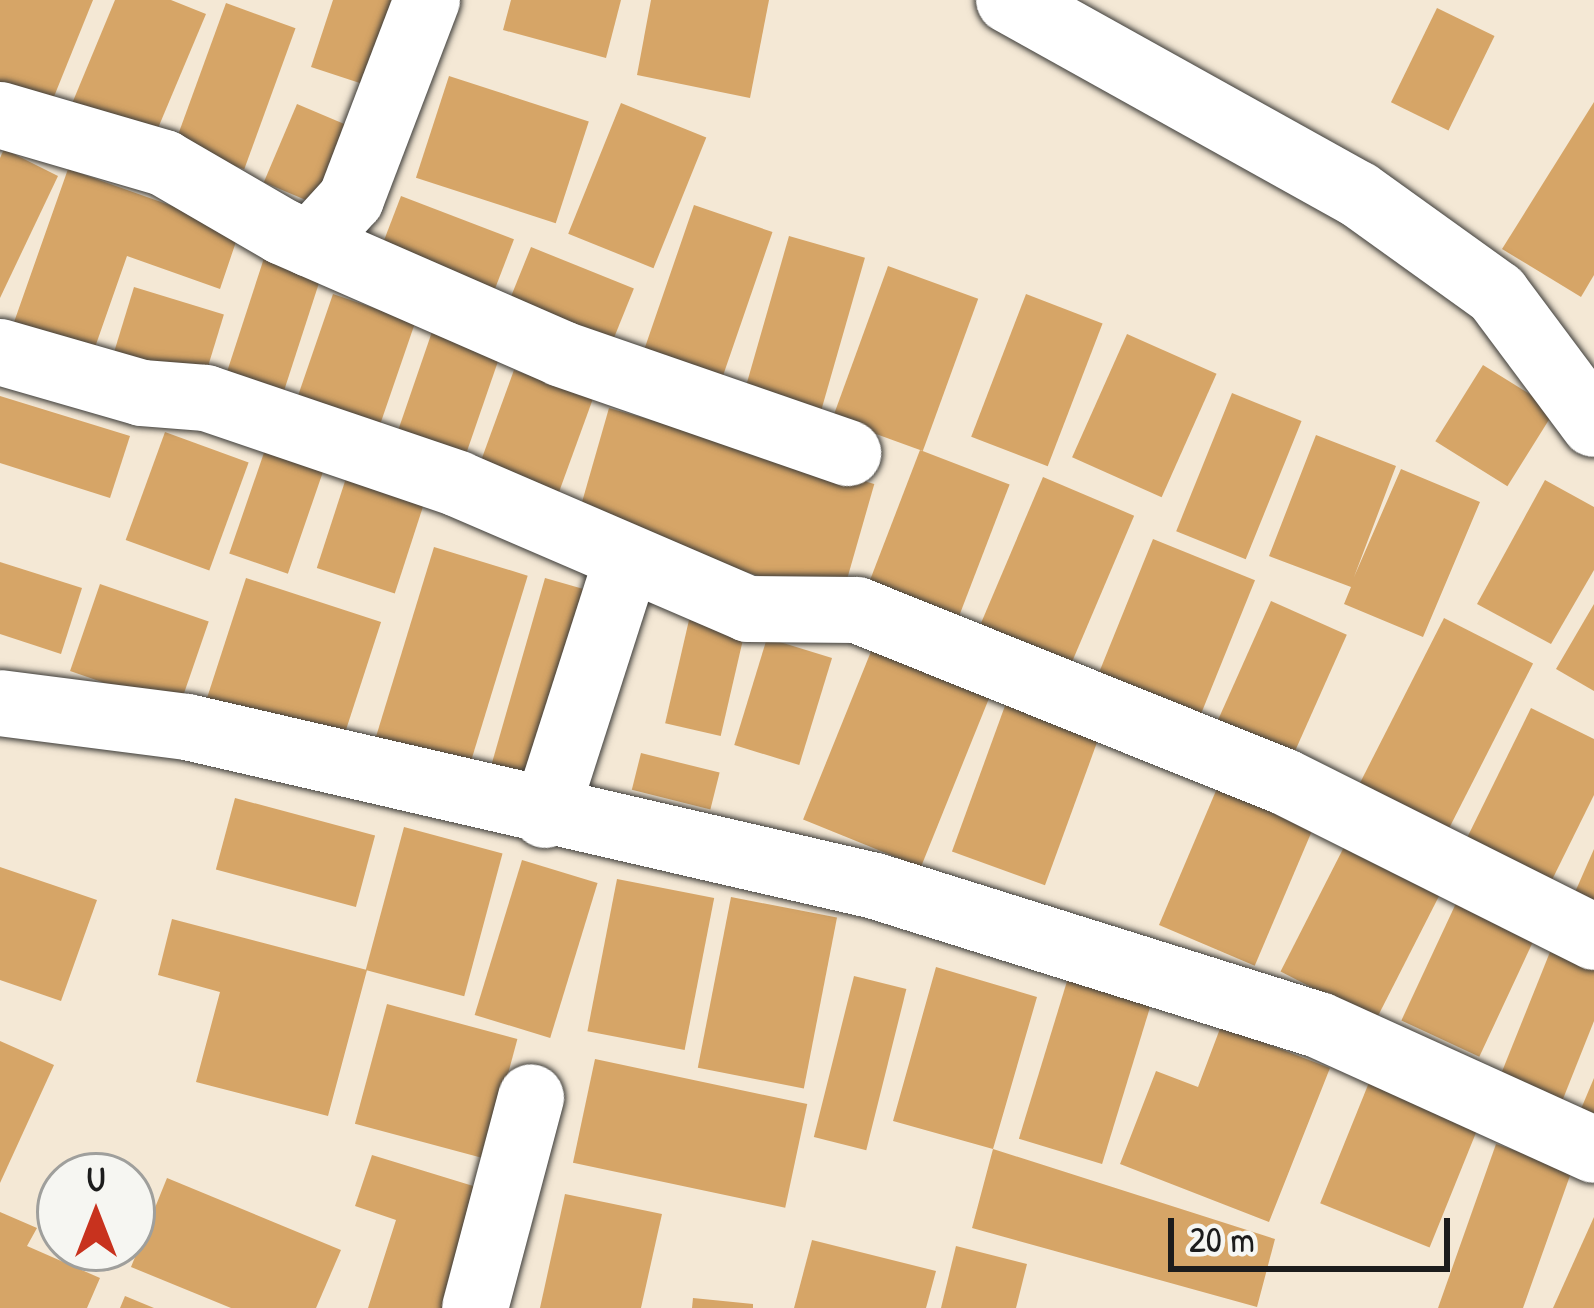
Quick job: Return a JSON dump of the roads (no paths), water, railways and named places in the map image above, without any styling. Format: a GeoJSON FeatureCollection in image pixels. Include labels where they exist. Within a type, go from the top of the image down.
{"type":"FeatureCollection","features":[{"type":"Feature","properties":{"kind":"street"},"geometry":{"type":"LineString","coordinates":[[310,244],[351,199],[427,0]]}},
{"type":"Feature","properties":{"kind":"street"},"geometry":{"type":"LineString","coordinates":[[1009,0],[1358,194],[1497,294],[1594,424]]}},
{"type":"Feature","properties":{"kind":"street"},"geometry":{"type":"LineString","coordinates":[[0,115],[164,163],[310,244],[562,354],[848,454]]}},
{"type":"Feature","properties":{"kind":"street"},"geometry":{"type":"LineString","coordinates":[[0,352],[142,393],[206,398],[458,484],[626,562],[748,609],[857,610],[1285,782],[1594,937]]}},
{"type":"Feature","properties":{"kind":"street"},"geometry":{"type":"LineString","coordinates":[[545,815],[626,562]]}},
{"type":"Feature","properties":{"kind":"street"},"geometry":{"type":"LineString","coordinates":[[0,703],[187,727],[545,815],[875,886],[1319,1024],[1594,1150]]}},
{"type":"Feature","properties":{"kind":"street"},"geometry":{"type":"LineString","coordinates":[[475,1308],[531,1097]]}}]}
